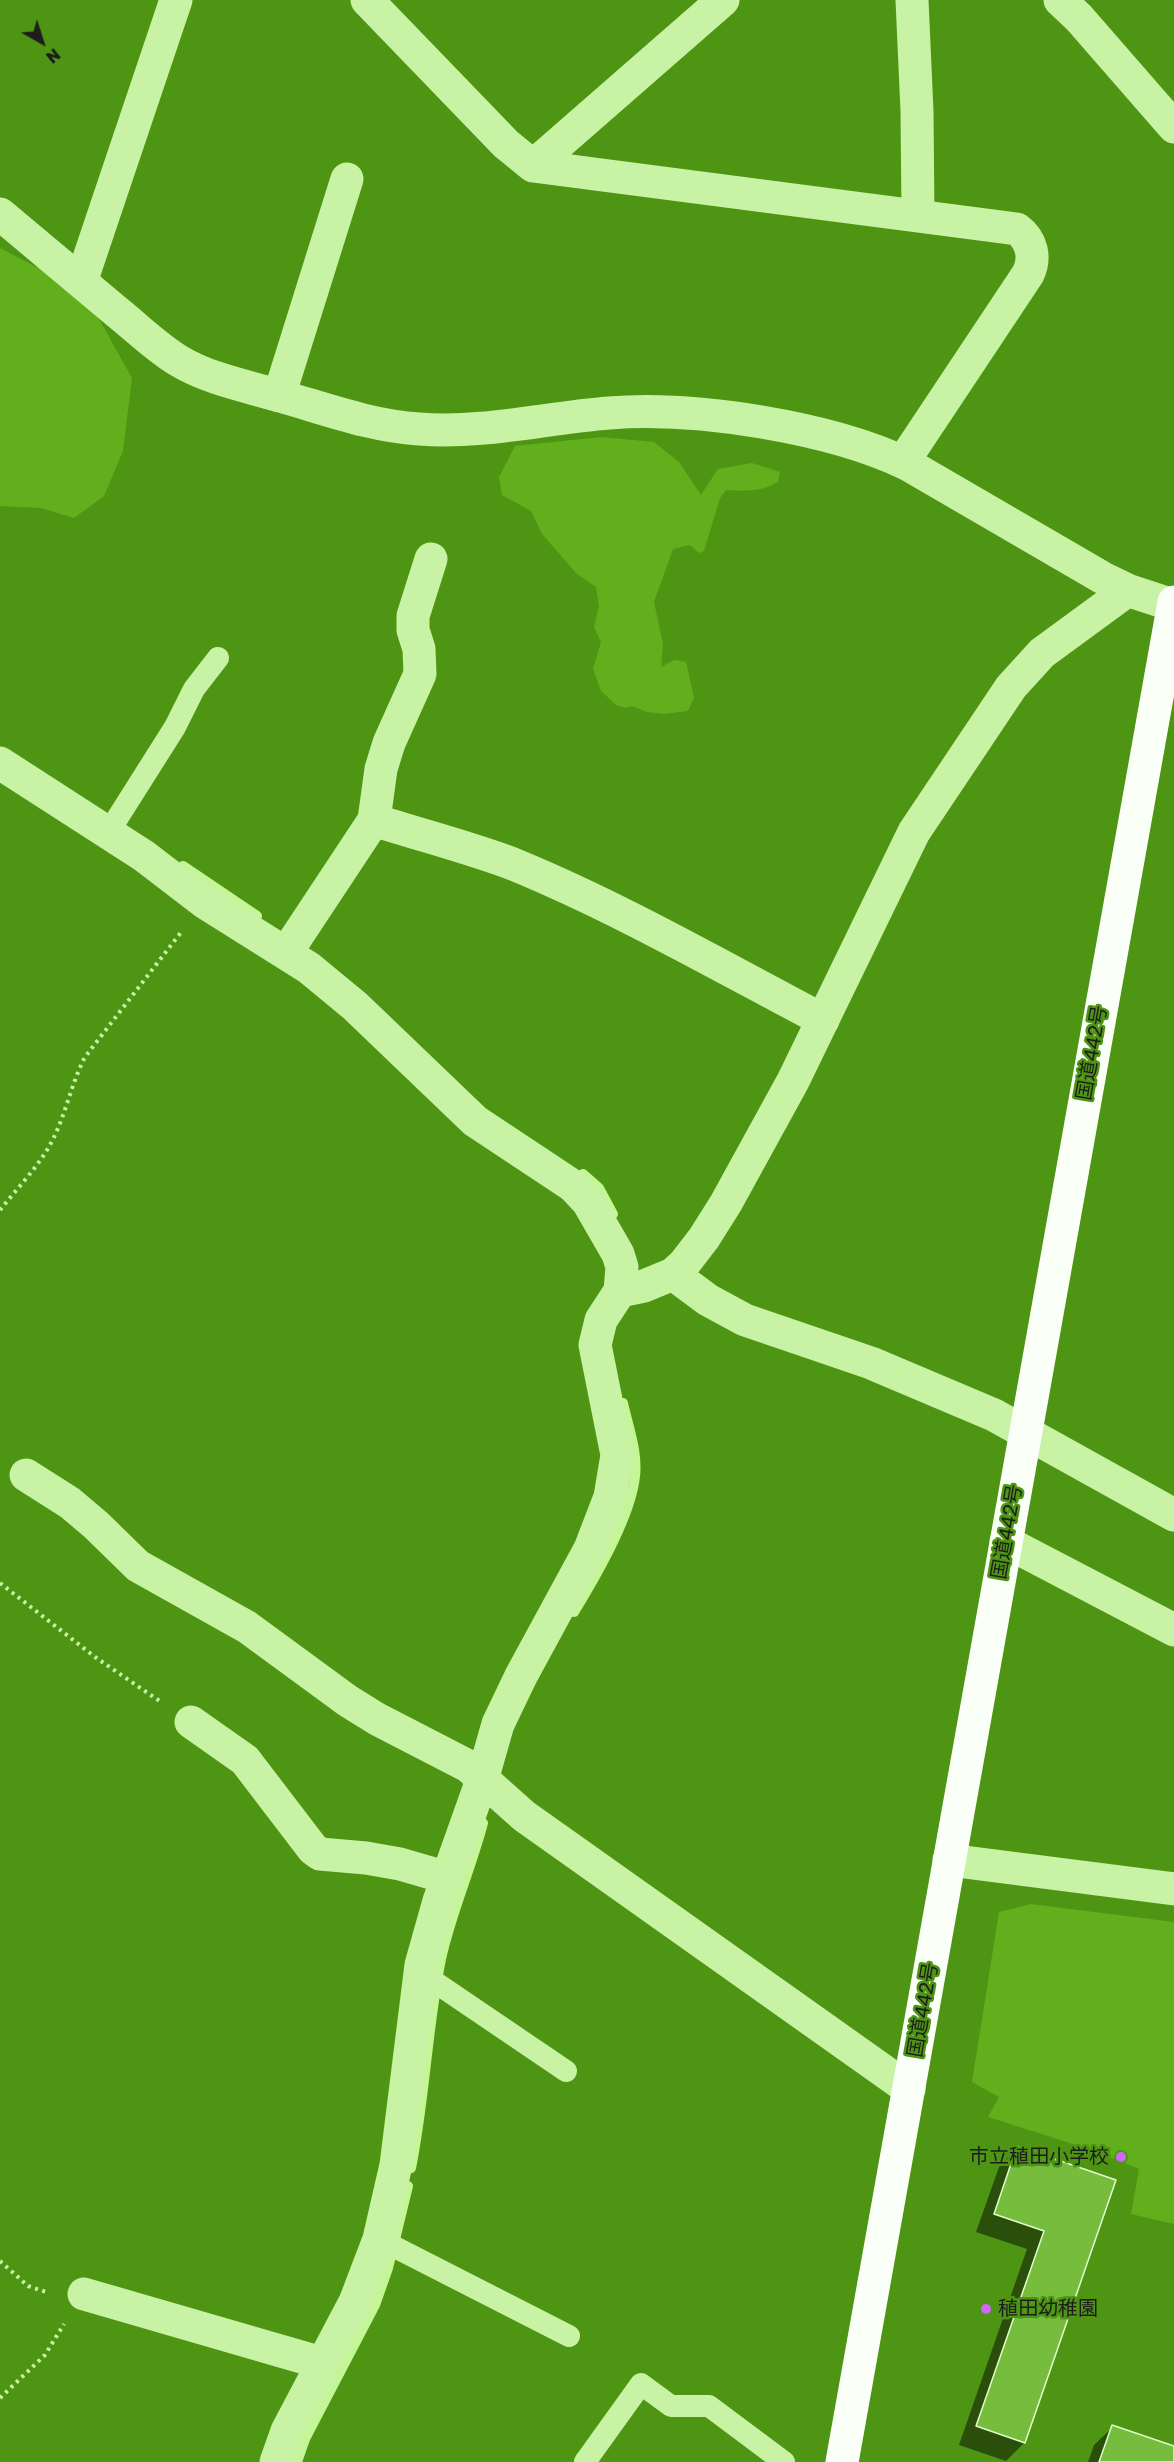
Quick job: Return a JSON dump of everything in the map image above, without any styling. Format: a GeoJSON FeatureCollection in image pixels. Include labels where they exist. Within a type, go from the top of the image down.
{"type":"FeatureCollection","features":[{"type":"Feature","properties":{"kind":"highway","name":"国道442号"},"geometry":{"type":"LineString","coordinates":[[842,2462],[1174,603]]}},
{"type":"Feature","properties":{"kind":"street"},"geometry":{"type":"LineString","coordinates":[[81,282],[176,0]]}},
{"type":"Feature","properties":{"kind":"street"},"geometry":{"type":"LineString","coordinates":[[367,0],[506,144],[533,166],[1017,229],[1025,235],[1033,254],[1033,265],[903,462]]}},
{"type":"Feature","properties":{"kind":"street"},"geometry":{"type":"LineString","coordinates":[[533,166],[723,0]]}},
{"type":"Feature","properties":{"kind":"street"},"geometry":{"type":"LineString","coordinates":[[912,0],[918,216]]}},
{"type":"Feature","properties":{"kind":"street"},"geometry":{"type":"LineString","coordinates":[[914,51],[926,39],[930,0]]}},
{"type":"Feature","properties":{"kind":"street"},"geometry":{"type":"LineString","coordinates":[[1060,0],[1079,18],[1174,127]]}},
{"type":"Feature","properties":{"kind":"street"},"geometry":{"type":"LineString","coordinates":[[279,396],[347,179]]}},
{"type":"Feature","properties":{"kind":"street"},"geometry":{"type":"LineString","coordinates":[[0,214],[153,343],[179,361],[234,383],[371,423],[395,427],[435,430],[486,429],[611,413],[666,412],[764,423],[844,441],[876,450],[903,462],[1053,551],[1128,590],[1174,603]]}},
{"type":"Feature","properties":{"kind":"street"},"geometry":{"type":"LineString","coordinates":[[286,953],[374,820],[381,769],[389,743],[420,674],[419,649],[413,630],[413,616],[430,559]]}},
{"type":"Feature","properties":{"kind":"street"},"geometry":{"type":"LineString","coordinates":[[620,1290],[644,1286],[673,1274],[684,1264],[704,1238],[726,1203],[793,1081],[914,832],[1011,687],[1042,653],[1128,590]]}},
{"type":"Feature","properties":{"kind":"street"},"geometry":{"type":"LineString","coordinates":[[0,763],[144,856],[204,902],[309,968],[355,1006],[475,1122],[573,1186],[588,1202],[618,1254],[622,1267],[620,1290],[601,1320],[595,1345],[617,1455],[610,1497],[590,1549],[507,1703],[498,1724],[482,1780],[430,1933],[420,1972],[396,2165],[379,2240],[355,2302],[287,2432],[281,2460]]}},
{"type":"Feature","properties":{"kind":"street"},"geometry":{"type":"LineString","coordinates":[[374,820],[510,863],[544,878],[823,1020]]}},
{"type":"Feature","properties":{"kind":"street"},"geometry":{"type":"LineString","coordinates":[[673,1274],[708,1300],[745,1320],[929,1386],[994,1416],[1174,1515]]}},
{"type":"Feature","properties":{"kind":"street"},"geometry":{"type":"LineString","coordinates":[[26,1474],[77,1509],[138,1566],[247,1628],[348,1701],[377,1719],[460,1761],[524,1816],[909,2089]]}},
{"type":"Feature","properties":{"kind":"street"},"geometry":{"type":"LineString","coordinates":[[1006,1542],[1174,1630]]}},
{"type":"Feature","properties":{"kind":"street"},"geometry":{"type":"LineString","coordinates":[[192,1722],[245,1760],[313,1849],[320,1854],[400,1864],[448,1878]]}},
{"type":"Feature","properties":{"kind":"street"},"geometry":{"type":"LineString","coordinates":[[949,1860],[1174,1889]]}},
{"type":"Feature","properties":{"kind":"street"},"geometry":{"type":"LineString","coordinates":[[84,2294],[322,2363]]}},
{"type":"Feature","properties":{"kind":"lane"},"geometry":{"type":"LineString","coordinates":[[108,833],[175,728],[194,689],[218,658]]}},
{"type":"Feature","properties":{"kind":"lane"},"geometry":{"type":"LineString","coordinates":[[420,1972],[566,2071]]}},
{"type":"Feature","properties":{"kind":"lane"},"geometry":{"type":"LineString","coordinates":[[379,2240],[569,2336]]}},
{"type":"Feature","properties":{"kind":"lane"},"geometry":{"type":"LineString","coordinates":[[585,2462],[641,2384],[671,2406],[710,2406],[784,2462]]}},
{"type":"Feature","properties":{"kind":"path"},"geometry":{"type":"LineString","coordinates":[[0,1210],[45,1152],[55,1135],[85,1057],[204,902]]}},
{"type":"Feature","properties":{"kind":"path"},"geometry":{"type":"LineString","coordinates":[[0,1583],[95,1657],[192,1722]]}},
{"type":"Feature","properties":{"kind":"path"},"geometry":{"type":"LineString","coordinates":[[0,2261],[28,2286],[38,2291],[84,2294]]}},
{"type":"Feature","properties":{"kind":"path"},"geometry":{"type":"LineString","coordinates":[[0,2398],[45,2355],[73,2304],[84,2294]]}},
{"type":"Feature","properties":{"kind":"green space"},"geometry":{"type":"Polygon","coordinates":[[[0,248],[42,270],[98,317],[132,378],[123,451],[104,496],[74,518],[41,508],[0,506],[0,248]]]}},
{"type":"Feature","properties":{"kind":"green space"},"geometry":{"type":"Polygon","coordinates":[[[601,437],[654,442],[679,462],[701,495],[718,469],[752,463],[780,472],[778,482],[765,488],[746,491],[726,490],[720,498],[704,551],[699,553],[690,545],[673,549],[654,602],[663,644],[661,667],[674,660],[686,662],[694,698],[688,711],[664,714],[647,712],[632,706],[625,708],[616,705],[601,691],[593,669],[601,642],[594,627],[599,606],[596,587],[576,573],[542,534],[531,511],[502,495],[499,477],[515,446],[601,437]]]}},
{"type":"Feature","properties":{"kind":"green space"},"geometry":{"type":"Polygon","coordinates":[[[1031,1904],[1174,1922],[1174,2224],[1131,2214],[1139,2169],[1095,2151],[988,2117],[999,2097],[972,2082],[999,1912],[1031,1904]]]}},
{"type":"Feature","properties":{"kind":"building"},"geometry":{"type":"Polygon","coordinates":[[[1017,2146],[1116,2180],[1025,2443],[976,2426],[1044,2231],[994,2214],[1017,2146]]]}},
{"type":"Feature","properties":{"kind":"building"},"geometry":{"type":"Polygon","coordinates":[[[1112,2425],[1174,2446],[1174,2462],[1099,2462],[1112,2425]]]}},
{"type":"Feature","properties":{"kind":"waterway"},"geometry":{"type":"LineString","coordinates":[[183,866],[257,916]]}},
{"type":"Feature","properties":{"kind":"waterway"},"geometry":{"type":"LineString","coordinates":[[583,1174],[599,1188],[613,1214]]}},
{"type":"Feature","properties":{"kind":"waterway"},"geometry":{"type":"LineString","coordinates":[[574,1612],[611,1546],[632,1492],[636,1467],[623,1403]]}},
{"type":"Feature","properties":{"kind":"waterway"},"geometry":{"type":"LineString","coordinates":[[411,2168],[441,1959],[483,1823]]}},
{"type":"Feature","properties":{"kind":"waterway"},"geometry":{"type":"LineString","coordinates":[[297,2462],[305,2439],[375,2305],[388,2268],[408,2186]]}},
{"type":"Feature","properties":{"kind":"place","name":"市立稙田小学校"},"geometry":{"type":"Point","coordinates":[1121,2157]}},
{"type":"Feature","properties":{"kind":"place","name":"稙田幼稚園"},"geometry":{"type":"Point","coordinates":[986,2309]}}]}
